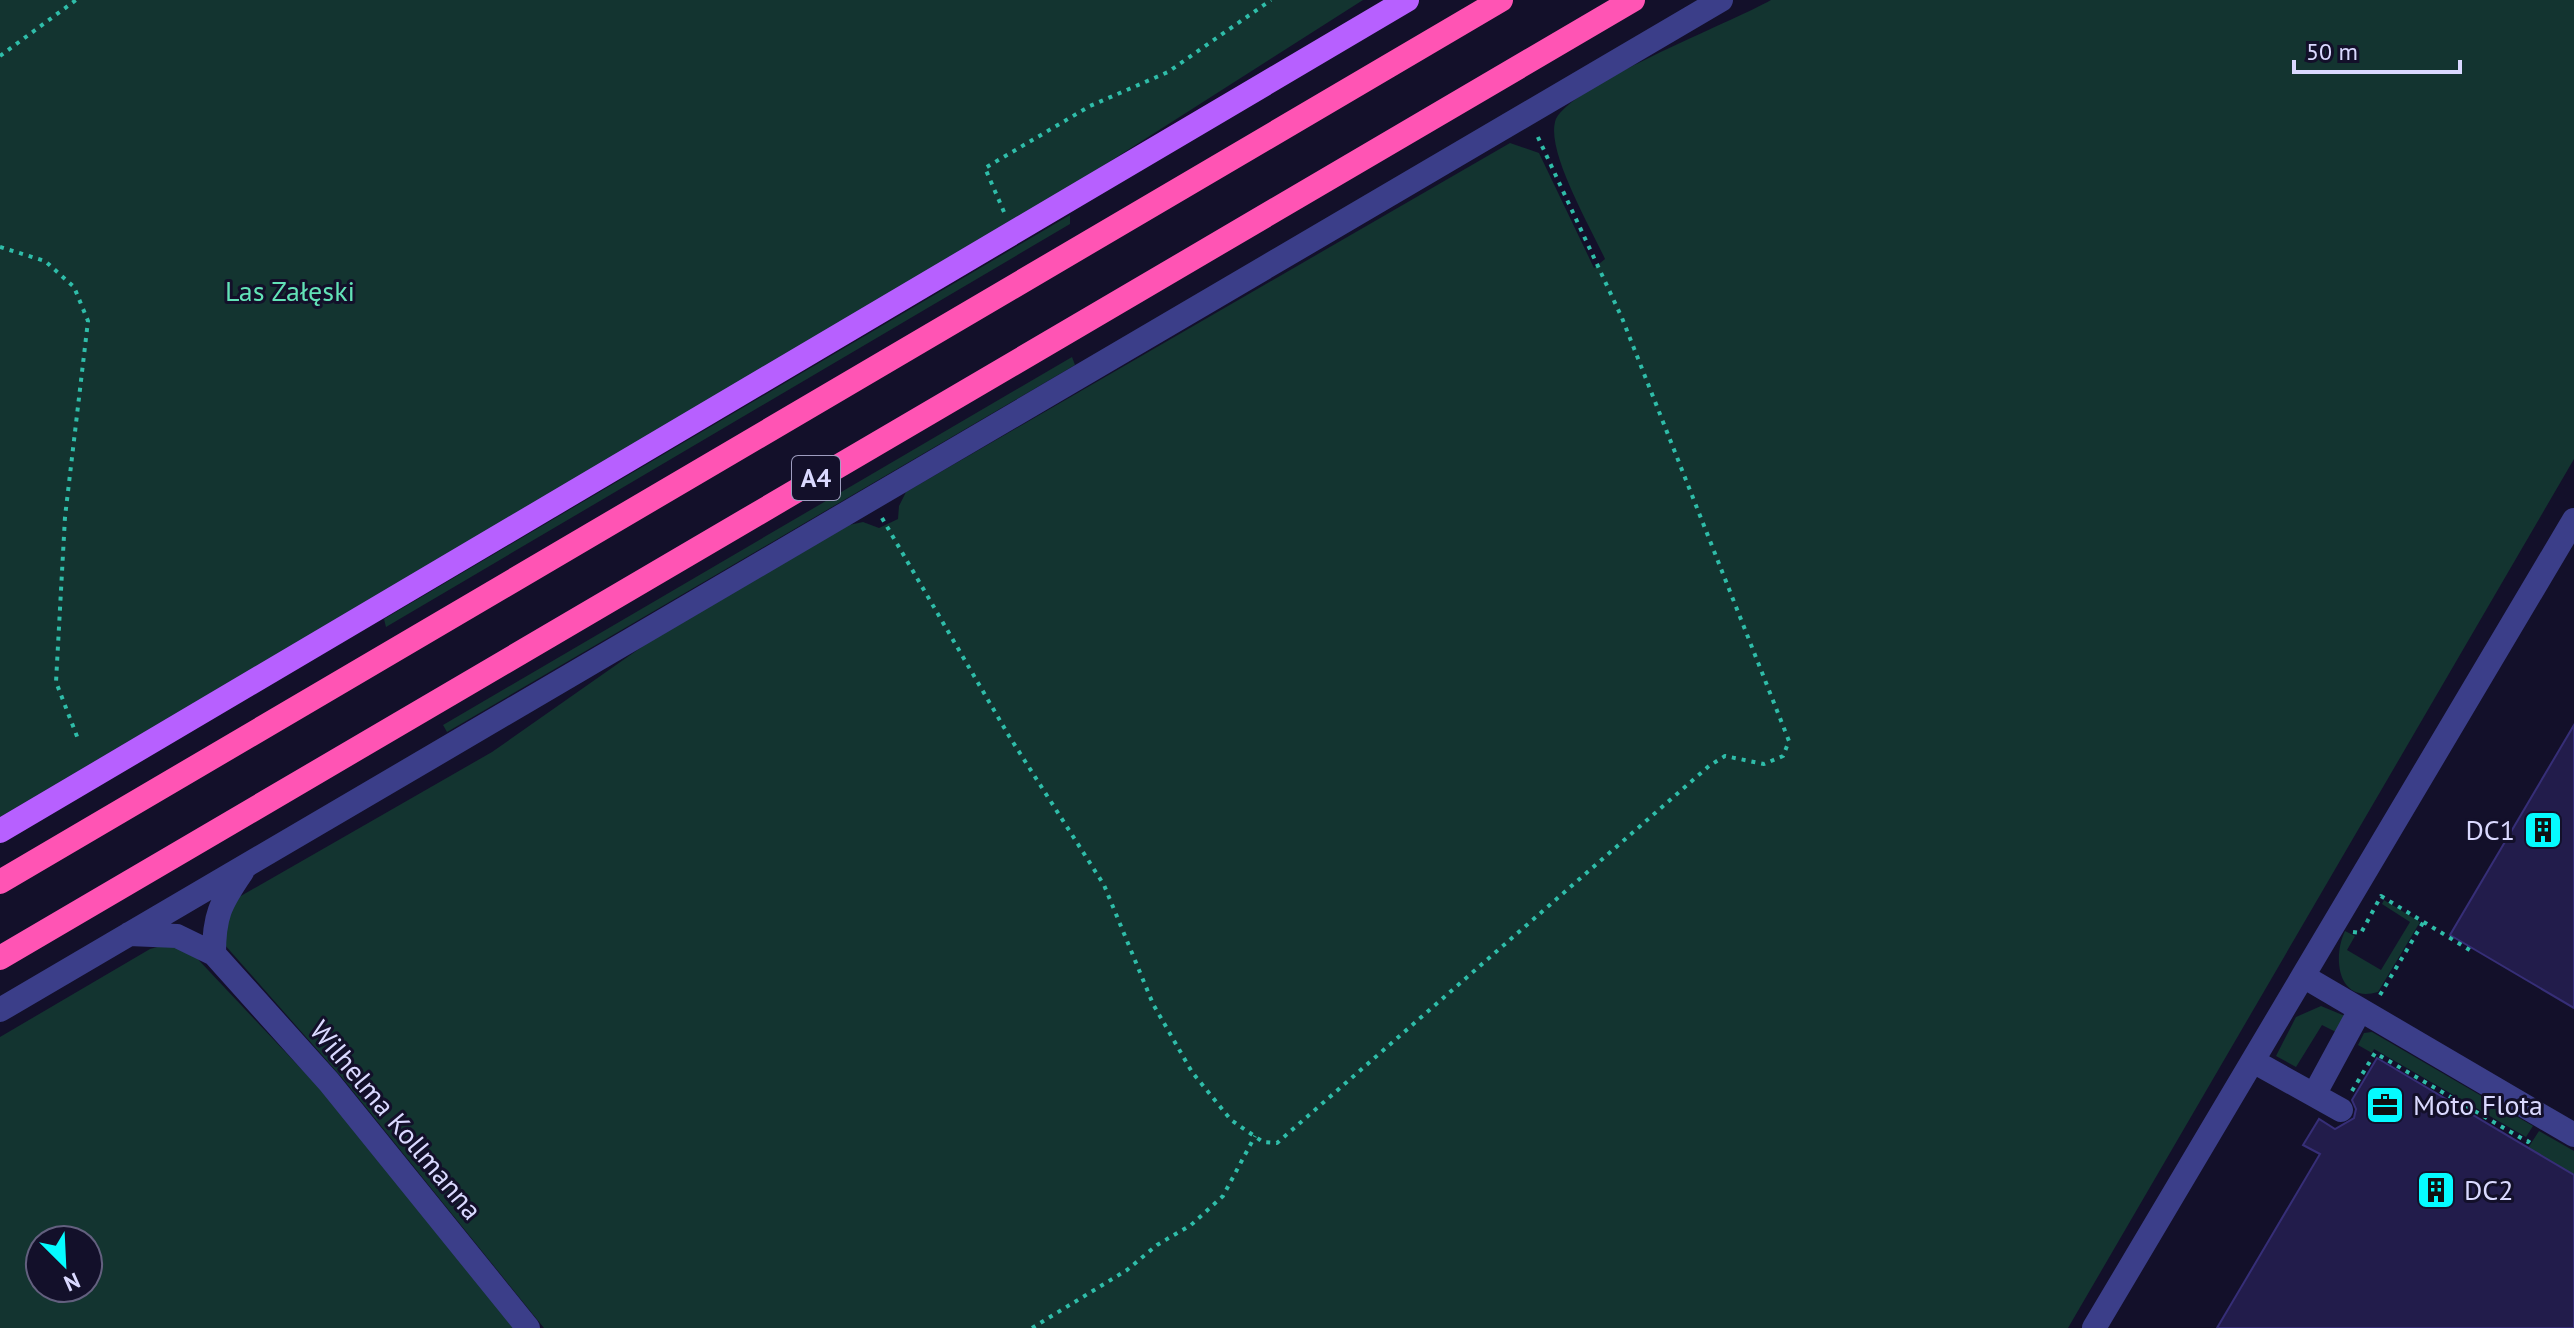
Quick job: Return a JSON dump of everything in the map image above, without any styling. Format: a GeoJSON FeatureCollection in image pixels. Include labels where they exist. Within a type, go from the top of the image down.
{"type":"FeatureCollection","features":[{"type":"Feature","properties":{"kind":"highway","name":"A4"},"geometry":{"type":"LineString","coordinates":[[0,882],[1501,0]]}},
{"type":"Feature","properties":{"kind":"highway","name":"A4"},"geometry":{"type":"LineString","coordinates":[[0,958],[1633,0]]}},
{"type":"Feature","properties":{"kind":"main road"},"geometry":{"type":"LineString","coordinates":[[0,831],[1407,0]]}},
{"type":"Feature","properties":{"kind":"street"},"geometry":{"type":"LineString","coordinates":[[0,1010],[1721,0]]}},
{"type":"Feature","properties":{"kind":"street"},"geometry":{"type":"LineString","coordinates":[[2094,1328],[2574,520]]}},
{"type":"Feature","properties":{"kind":"street"},"geometry":{"type":"LineString","coordinates":[[129,934],[177,936],[214,954],[214,919],[222,900],[248,864]]}},
{"type":"Feature","properties":{"kind":"street","name":"Wilhelma Kollmanna"},"geometry":{"type":"LineString","coordinates":[[214,954],[329,1082],[528,1328]]}},
{"type":"Feature","properties":{"kind":"street"},"geometry":{"type":"LineString","coordinates":[[2303,976],[2367,1007],[2574,1135]]}},
{"type":"Feature","properties":{"kind":"street"},"geometry":{"type":"LineString","coordinates":[[2314,1095],[2367,1007]]}},
{"type":"Feature","properties":{"kind":"street"},"geometry":{"type":"LineString","coordinates":[[2253,1061],[2341,1110]]}},
{"type":"Feature","properties":{"kind":"path"},"geometry":{"type":"LineString","coordinates":[[0,56],[76,0]]}},
{"type":"Feature","properties":{"kind":"path"},"geometry":{"type":"LineString","coordinates":[[1007,218],[985,168],[1090,106],[1168,72],[1271,0]]}},
{"type":"Feature","properties":{"kind":"path"},"geometry":{"type":"LineString","coordinates":[[871,498],[1009,736],[1104,885],[1153,1004],[1192,1072],[1231,1120],[1263,1142],[1277,1143],[1709,766],[1725,756],[1764,764],[1783,756],[1789,741],[1622,318],[1526,113]]}},
{"type":"Feature","properties":{"kind":"path"},"geometry":{"type":"LineString","coordinates":[[0,247],[45,261],[74,287],[88,321],[65,517],[56,682],[78,739]]}},
{"type":"Feature","properties":{"kind":"path"},"geometry":{"type":"LineString","coordinates":[[2335,923],[2361,933],[2381,896],[2473,952]]}},
{"type":"Feature","properties":{"kind":"path"},"geometry":{"type":"LineString","coordinates":[[2367,1007],[2424,921]]}},
{"type":"Feature","properties":{"kind":"path"},"geometry":{"type":"LineString","coordinates":[[2341,1110],[2375,1053],[2528,1142],[2538,1125]]}},
{"type":"Feature","properties":{"kind":"path"},"geometry":{"type":"LineString","coordinates":[[1032,1328],[1127,1270],[1157,1245],[1191,1225],[1223,1196],[1255,1136]]}},
{"type":"Feature","properties":{"kind":"green space","name":"Las Załęski"},"geometry":{"type":"Polygon","coordinates":[[[0,0],[1363,0],[1062,192],[0,817],[0,0]]]}},
{"type":"Feature","properties":{"kind":"green space"},"geometry":{"type":"Polygon","coordinates":[[[1771,0],[2574,0],[2574,459],[2068,1328],[544,1328],[343,1079],[224,944],[228,909],[239,897],[492,752],[646,644],[849,525],[863,522],[879,528],[898,519],[899,506],[906,492],[1510,143],[1539,153],[1594,268],[1605,259],[1557,152],[1555,122],[1565,108],[1617,74],[1771,0]]]}},
{"type":"Feature","properties":{"kind":"green space"},"geometry":{"type":"Polygon","coordinates":[[[1070,215],[1070,224],[386,627],[384,619],[1070,215]]]}},
{"type":"Feature","properties":{"kind":"green space"},"geometry":{"type":"Polygon","coordinates":[[[1072,357],[1075,365],[447,732],[443,725],[1072,357]]]}},
{"type":"Feature","properties":{"kind":"green space"},"geometry":{"type":"Polygon","coordinates":[[[2384,900],[2420,922],[2378,992],[2365,994],[2354,991],[2342,976],[2339,965],[2341,942],[2345,931],[2355,936],[2347,950],[2381,970],[2410,922],[2382,904],[2384,900]]]}},
{"type":"Feature","properties":{"kind":"green space"},"geometry":{"type":"Polygon","coordinates":[[[168,944],[192,953],[324,1093],[514,1328],[0,1328],[0,1037],[150,949],[168,944]]]}},
{"type":"Feature","properties":{"kind":"green space"},"geometry":{"type":"Polygon","coordinates":[[[2321,1006],[2345,1016],[2336,1032],[2322,1025],[2296,1067],[2276,1056],[2296,1017],[2321,1006]]]}},
{"type":"Feature","properties":{"kind":"green space"},"geometry":{"type":"Polygon","coordinates":[[[2372,1032],[2533,1126],[2526,1137],[2374,1049],[2372,1053],[2358,1045],[2364,1033],[2372,1032]]]}},
{"type":"Feature","properties":{"kind":"green space"},"geometry":{"type":"Polygon","coordinates":[[[2539,1131],[2574,1151],[2574,1175],[2528,1148],[2539,1131]]]}},
{"type":"Feature","properties":{"kind":"building","name":"DC1"},"geometry":{"type":"Polygon","coordinates":[[[2574,725],[2574,1008],[2450,935],[2574,725]]]}},
{"type":"Feature","properties":{"kind":"building","name":"DC2"},"geometry":{"type":"Polygon","coordinates":[[[2377,1058],[2574,1175],[2574,1328],[2217,1328],[2320,1154],[2303,1145],[2319,1119],[2335,1129],[2354,1118],[2356,1109],[2352,1100],[2377,1058]]]}},
{"type":"Feature","properties":{"kind":"place","name":"DC1"},"geometry":{"type":"Point","coordinates":[2543,830]}},
{"type":"Feature","properties":{"kind":"place","name":"Moto Flota"},"geometry":{"type":"Point","coordinates":[2385,1105]}},
{"type":"Feature","properties":{"kind":"place","name":"DC2"},"geometry":{"type":"Point","coordinates":[2436,1190]}}]}
